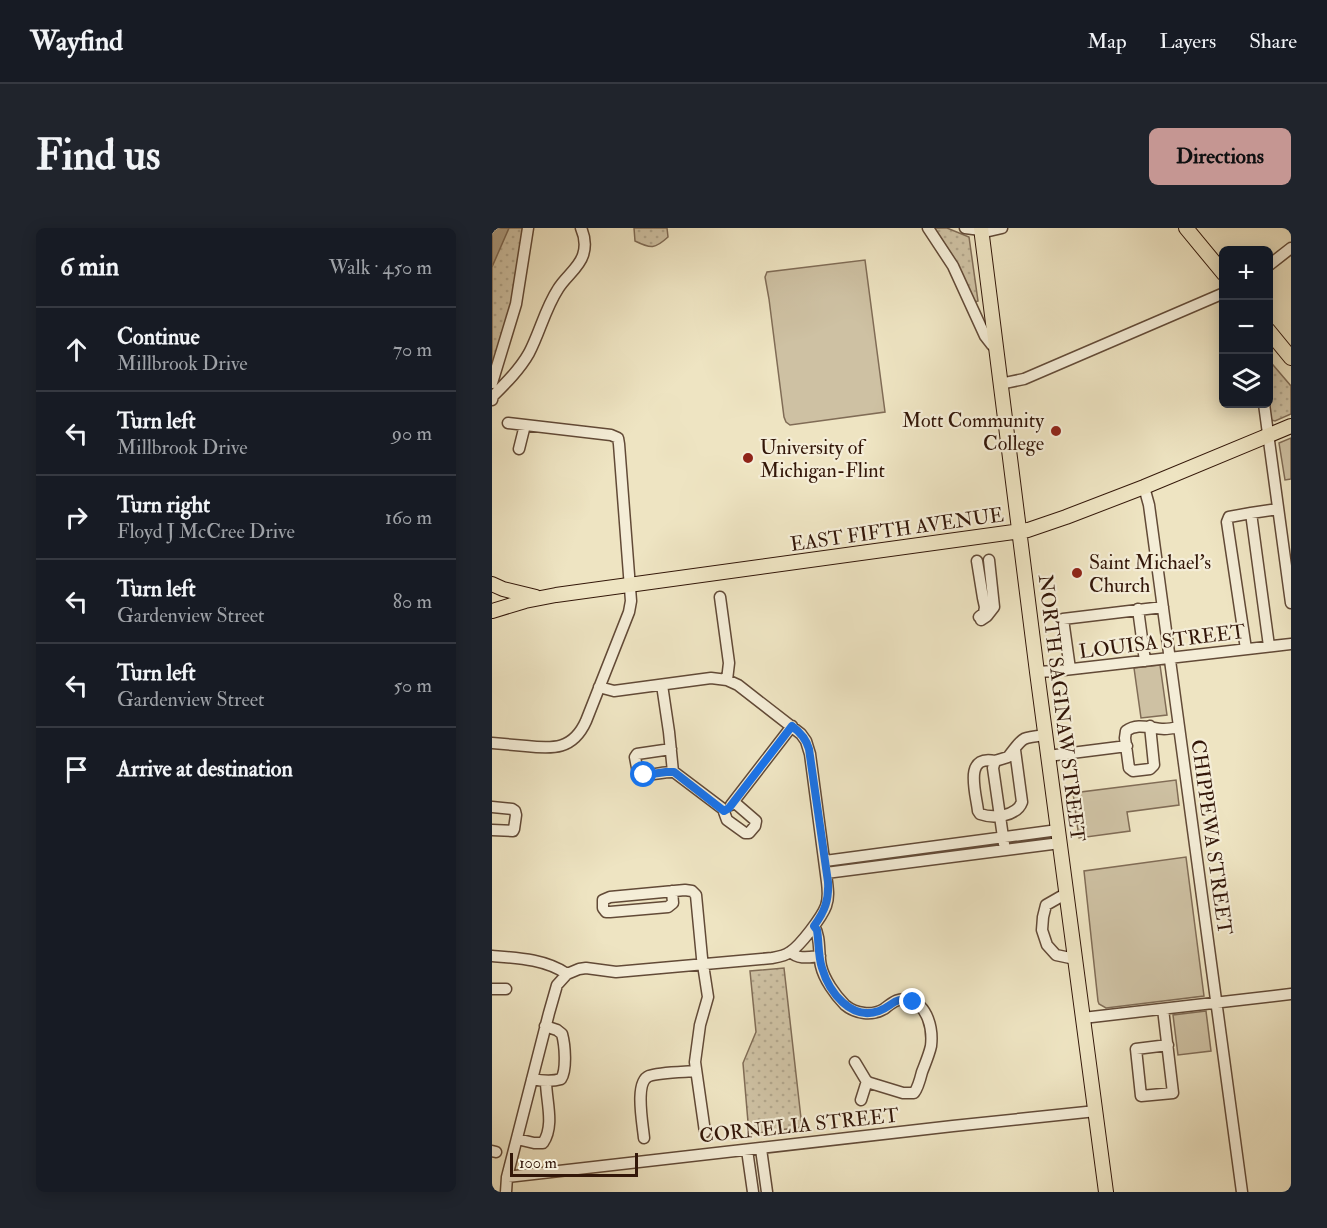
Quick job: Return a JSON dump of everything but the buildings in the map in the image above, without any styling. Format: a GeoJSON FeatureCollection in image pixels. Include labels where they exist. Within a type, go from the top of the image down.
{"type":"FeatureCollection","features":[{"type":"Feature","properties":{"kind":"main road"},"geometry":{"type":"LineString","coordinates":[[1186,228],[1219,268]]}},
{"type":"Feature","properties":{"kind":"main road","name":"NORTH SAGINAW STREET"},"geometry":{"type":"LineString","coordinates":[[981,229],[1106,1192]]}},
{"type":"Feature","properties":{"kind":"main road"},"geometry":{"type":"LineString","coordinates":[[1273,335],[1291,358]]}},
{"type":"Feature","properties":{"kind":"main road","name":"EAST FIFTH AVENUE"},"geometry":{"type":"LineString","coordinates":[[492,611],[541,598],[1020,531],[1051,523],[1144,487],[1291,426]]}},
{"type":"Feature","properties":{"kind":"main road"},"geometry":{"type":"LineString","coordinates":[[492,584],[541,598]]}},
{"type":"Feature","properties":{"kind":"street"},"geometry":{"type":"LineString","coordinates":[[492,382],[516,304],[528,228]]}},
{"type":"Feature","properties":{"kind":"street"},"geometry":{"type":"LineString","coordinates":[[492,397],[515,374],[526,358],[548,306],[558,289],[582,259],[585,240],[581,228]]}},
{"type":"Feature","properties":{"kind":"street"},"geometry":{"type":"LineString","coordinates":[[928,228],[956,272],[985,336],[996,347]]}},
{"type":"Feature","properties":{"kind":"street"},"geometry":{"type":"LineString","coordinates":[[965,228],[993,230],[1002,228]]}},
{"type":"Feature","properties":{"kind":"street"},"geometry":{"type":"LineString","coordinates":[[1273,263],[1291,248]]}},
{"type":"Feature","properties":{"kind":"street"},"geometry":{"type":"LineString","coordinates":[[1000,384],[1024,380],[1219,295]]}},
{"type":"Feature","properties":{"kind":"street"},"geometry":{"type":"LineString","coordinates":[[1264,408],[1291,603]]}},
{"type":"Feature","properties":{"kind":"street"},"geometry":{"type":"LineString","coordinates":[[492,743],[553,748],[576,737],[582,730],[632,601],[618,438],[611,435],[508,423]]}},
{"type":"Feature","properties":{"kind":"street"},"geometry":{"type":"LineString","coordinates":[[519,448],[525,425]]}},
{"type":"Feature","properties":{"kind":"street","name":"CHIPPEWA STREET"},"geometry":{"type":"LineString","coordinates":[[1144,487],[1149,505],[1242,1192]]}},
{"type":"Feature","properties":{"kind":"street"},"geometry":{"type":"LineString","coordinates":[[1246,649],[1227,522],[1229,517],[1278,509]]}},
{"type":"Feature","properties":{"kind":"street"},"geometry":{"type":"LineString","coordinates":[[1251,513],[1269,646]]}},
{"type":"Feature","properties":{"kind":"street"},"geometry":{"type":"LineString","coordinates":[[978,620],[991,612],[994,607],[983,561]]}},
{"type":"Feature","properties":{"kind":"street"},"geometry":{"type":"LineString","coordinates":[[720,597],[729,663],[727,680]]}},
{"type":"Feature","properties":{"kind":"street"},"geometry":{"type":"LineString","coordinates":[[1070,669],[1063,619],[1163,607]]}},
{"type":"Feature","properties":{"kind":"street"},"geometry":{"type":"LineString","coordinates":[[1138,609],[1144,661]]}},
{"type":"Feature","properties":{"kind":"street","name":"LOUISA STREET"},"geometry":{"type":"LineString","coordinates":[[1037,672],[1291,644]]}},
{"type":"Feature","properties":{"kind":"street"},"geometry":{"type":"LineString","coordinates":[[506,1192],[507,1177],[545,1026],[557,985],[567,975],[583,968],[616,972],[783,956],[791,952],[802,941],[824,913],[828,900],[825,861],[809,749],[804,737],[738,685],[727,680],[715,678],[614,691],[599,687]]}},
{"type":"Feature","properties":{"kind":"street"},"geometry":{"type":"LineString","coordinates":[[662,685],[673,772]]}},
{"type":"Feature","properties":{"kind":"street"},"geometry":{"type":"LineString","coordinates":[[724,811],[734,802],[792,726]]}},
{"type":"Feature","properties":{"kind":"street"},"geometry":{"type":"LineString","coordinates":[[1150,726],[1154,765],[1150,769],[1133,771],[1129,768],[1126,731],[1131,727],[1150,726],[1162,729],[1179,727]]}},
{"type":"Feature","properties":{"kind":"street"},"geometry":{"type":"LineString","coordinates":[[1015,750],[1022,802],[1020,809],[1013,813],[1000,815],[980,814],[973,774],[975,767],[981,760],[994,761],[1008,757],[1025,737],[1046,735]]}},
{"type":"Feature","properties":{"kind":"street"},"geometry":{"type":"LineString","coordinates":[[1048,756],[1126,746]]}},
{"type":"Feature","properties":{"kind":"street"},"geometry":{"type":"LineString","coordinates":[[671,749],[637,754],[635,757],[637,771],[640,775],[673,772],[724,811],[727,820],[747,833],[756,824],[755,819],[734,802]]}},
{"type":"Feature","properties":{"kind":"street"},"geometry":{"type":"LineString","coordinates":[[994,761],[993,768],[1005,850]]}},
{"type":"Feature","properties":{"kind":"street"},"geometry":{"type":"LineString","coordinates":[[492,807],[513,809],[516,815],[513,831],[492,830]]}},
{"type":"Feature","properties":{"kind":"street"},"geometry":{"type":"LineString","coordinates":[[825,861],[1003,838],[1059,837]]}},
{"type":"Feature","properties":{"kind":"street"},"geometry":{"type":"LineString","coordinates":[[826,873],[1005,850],[1059,837]]}},
{"type":"Feature","properties":{"kind":"street"},"geometry":{"type":"LineString","coordinates":[[905,850],[907,862]]}},
{"type":"Feature","properties":{"kind":"street"},"geometry":{"type":"LineString","coordinates":[[877,854],[878,866]]}},
{"type":"Feature","properties":{"kind":"street"},"geometry":{"type":"LineString","coordinates":[[672,891],[673,903],[668,907],[606,912],[602,902],[607,898],[672,891],[690,891],[696,897],[708,997],[700,1025],[695,1058],[705,1132]]}},
{"type":"Feature","properties":{"kind":"street"},"geometry":{"type":"LineString","coordinates":[[1067,894],[1046,905],[1042,930],[1047,945],[1056,955],[1075,959]]}},
{"type":"Feature","properties":{"kind":"street"},"geometry":{"type":"LineString","coordinates":[[814,926],[817,930],[823,970],[831,987],[852,1010],[872,1013],[896,1000],[906,999],[917,1004],[927,1016],[930,1048],[915,1093],[903,1094],[865,1079],[855,1062]]}},
{"type":"Feature","properties":{"kind":"street"},"geometry":{"type":"LineString","coordinates":[[791,952],[799,957],[820,956]]}},
{"type":"Feature","properties":{"kind":"street"},"geometry":{"type":"LineString","coordinates":[[492,956],[531,960],[556,968],[567,975]]}},
{"type":"Feature","properties":{"kind":"street"},"geometry":{"type":"LineString","coordinates":[[492,989],[506,989]]}},
{"type":"Feature","properties":{"kind":"street"},"geometry":{"type":"LineString","coordinates":[[1083,1018],[1291,994]]}},
{"type":"Feature","properties":{"kind":"street"},"geometry":{"type":"LineString","coordinates":[[1163,1010],[1168,1045],[1173,1092],[1141,1096],[1136,1049],[1168,1045]]}},
{"type":"Feature","properties":{"kind":"street"},"geometry":{"type":"LineString","coordinates":[[532,1078],[546,1081],[561,1079],[564,1076],[562,1034],[545,1026]]}},
{"type":"Feature","properties":{"kind":"street"},"geometry":{"type":"LineString","coordinates":[[644,1138],[640,1097],[644,1079],[652,1075],[696,1071]]}},
{"type":"Feature","properties":{"kind":"street"},"geometry":{"type":"LineString","coordinates":[[861,1100],[865,1079]]}},
{"type":"Feature","properties":{"kind":"street"},"geometry":{"type":"LineString","coordinates":[[518,1139],[540,1144],[545,1140],[549,1116],[546,1081]]}},
{"type":"Feature","properties":{"kind":"street","name":"CORNELIA STREET"},"geometry":{"type":"LineString","coordinates":[[507,1177],[1095,1112]]}},
{"type":"Feature","properties":{"kind":"street"},"geometry":{"type":"LineString","coordinates":[[761,1149],[767,1192]]}},
{"type":"Feature","properties":{"kind":"street"},"geometry":{"type":"LineString","coordinates":[[747,1150],[753,1192]]}},
{"type":"Feature","properties":{"kind":"shaded area"},"geometry":{"type":"Polygon","coordinates":[[[492,228],[533,228],[492,379],[492,228]]]}},
{"type":"Feature","properties":{"kind":"shaded area"},"geometry":{"type":"Polygon","coordinates":[[[492,228],[509,228],[492,267],[492,228]]]}},
{"type":"Feature","properties":{"kind":"shaded area"},"geometry":{"type":"Polygon","coordinates":[[[634,228],[667,228],[668,237],[656,246],[645,245],[635,241],[634,228]]]}},
{"type":"Feature","properties":{"kind":"shaded area"},"geometry":{"type":"Polygon","coordinates":[[[934,228],[947,228],[969,237],[978,301],[975,302],[954,258],[934,228]]]}},
{"type":"Feature","properties":{"kind":"shaded area"},"geometry":{"type":"Polygon","coordinates":[[[865,260],[885,412],[790,425],[784,417],[765,277],[767,272],[865,260]]]}},
{"type":"Feature","properties":{"kind":"shaded area"},"geometry":{"type":"Polygon","coordinates":[[[1273,365],[1291,386],[1291,414],[1275,421],[1271,420],[1270,408],[1273,408],[1273,365]]]}},
{"type":"Feature","properties":{"kind":"shaded area"},"geometry":{"type":"Polygon","coordinates":[[[1291,438],[1291,479],[1285,480],[1279,443],[1291,438]]]}},
{"type":"Feature","properties":{"kind":"shaded area"},"geometry":{"type":"Polygon","coordinates":[[[1160,665],[1167,715],[1141,718],[1134,668],[1160,665]]]}},
{"type":"Feature","properties":{"kind":"shaded area"},"geometry":{"type":"Polygon","coordinates":[[[1176,780],[1179,805],[1127,812],[1130,831],[1079,838],[1073,793],[1176,780]]]}},
{"type":"Feature","properties":{"kind":"shaded area"},"geometry":{"type":"Polygon","coordinates":[[[1186,857],[1204,996],[1106,1008],[1098,1001],[1084,871],[1186,857]]]}},
{"type":"Feature","properties":{"kind":"shaded area"},"geometry":{"type":"Polygon","coordinates":[[[784,968],[802,1127],[749,1134],[743,1063],[756,1032],[750,971],[784,968]]]}},
{"type":"Feature","properties":{"kind":"shaded area"},"geometry":{"type":"Polygon","coordinates":[[[1206,1011],[1211,1051],[1178,1055],[1173,1015],[1206,1011]]]}},
{"type":"Feature","properties":{"kind":"place","name":"Mott Community College"},"geometry":{"type":"Point","coordinates":[1056,431]}},
{"type":"Feature","properties":{"kind":"place","name":"University of Michigan-Flint"},"geometry":{"type":"Point","coordinates":[748,458]}},
{"type":"Feature","properties":{"kind":"place","name":"Saint Michael's Church"},"geometry":{"type":"Point","coordinates":[1077,573]}},
{"type":"Feature","properties":{"kind":"route"},"geometry":{"type":"LineString","coordinates":[[644,775],[674,772],[726,811],[792,726],[798,731],[804,737],[809,749],[828,882],[827,905],[814,926],[817,930],[823,970],[837,996],[845,1005],[856,1011],[876,1012],[899,999],[913,1002]]}}]}
